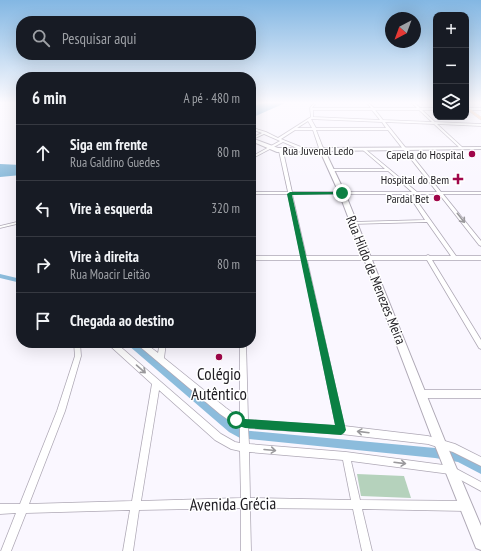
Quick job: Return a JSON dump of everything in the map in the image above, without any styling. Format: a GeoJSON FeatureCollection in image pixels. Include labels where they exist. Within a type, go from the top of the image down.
{"type":"FeatureCollection","features":[{"type":"Feature","properties":{"kind":"main road"},"geometry":{"type":"LineString","coordinates":[[256,141],[270,148]]}},
{"type":"Feature","properties":{"kind":"main road","name":"Rua Juvenal Ledo"},"geometry":{"type":"LineString","coordinates":[[270,148],[281,150],[481,148]]}},
{"type":"Feature","properties":{"kind":"main road","name":"Rua Juvenal Ledo"},"geometry":{"type":"LineString","coordinates":[[270,148],[364,150],[405,148]]}},
{"type":"Feature","properties":{"kind":"main road","name":"Rua Hildo de Menezes Meira"},"geometry":{"type":"LineString","coordinates":[[321,149],[342,193],[352,223],[481,543]]}},
{"type":"Feature","properties":{"kind":"street"},"geometry":{"type":"LineString","coordinates":[[278,139],[294,129],[300,129]]}},
{"type":"Feature","properties":{"kind":"street","name":"Rua Hildo de Menezes Meira"},"geometry":{"type":"LineString","coordinates":[[314,129],[321,149]]}},
{"type":"Feature","properties":{"kind":"street"},"geometry":{"type":"LineString","coordinates":[[368,129],[389,129],[481,244]]}},
{"type":"Feature","properties":{"kind":"street"},"geometry":{"type":"LineString","coordinates":[[440,129],[461,148]]}},
{"type":"Feature","properties":{"kind":"street"},"geometry":{"type":"LineString","coordinates":[[256,130],[300,148]]}},
{"type":"Feature","properties":{"kind":"street"},"geometry":{"type":"LineString","coordinates":[[256,137],[265,133]]}},
{"type":"Feature","properties":{"kind":"street"},"geometry":{"type":"LineString","coordinates":[[256,155],[283,141]]}},
{"type":"Feature","properties":{"kind":"street"},"geometry":{"type":"LineString","coordinates":[[281,150],[341,430]]}},
{"type":"Feature","properties":{"kind":"street"},"geometry":{"type":"LineString","coordinates":[[364,150],[416,193]]}},
{"type":"Feature","properties":{"kind":"street"},"geometry":{"type":"LineString","coordinates":[[331,170],[388,170]]}},
{"type":"Feature","properties":{"kind":"street"},"geometry":{"type":"LineString","coordinates":[[409,193],[454,257]]}},
{"type":"Feature","properties":{"kind":"street"},"geometry":{"type":"LineString","coordinates":[[256,194],[481,193]]}},
{"type":"Feature","properties":{"kind":"street"},"geometry":{"type":"LineString","coordinates":[[352,223],[429,221]]}},
{"type":"Feature","properties":{"kind":"street"},"geometry":{"type":"LineString","coordinates":[[0,227],[16,223]]}},
{"type":"Feature","properties":{"kind":"street"},"geometry":{"type":"LineString","coordinates":[[428,257],[481,346]]}},
{"type":"Feature","properties":{"kind":"street"},"geometry":{"type":"LineString","coordinates":[[256,258],[481,258]]}},
{"type":"Feature","properties":{"kind":"street"},"geometry":{"type":"LineString","coordinates":[[6,551],[65,398],[78,356],[77,348]]}},
{"type":"Feature","properties":{"kind":"street"},"geometry":{"type":"LineString","coordinates":[[118,348],[218,436],[234,446],[346,456],[451,470],[481,487]]}},
{"type":"Feature","properties":{"kind":"street"},"geometry":{"type":"LineString","coordinates":[[146,348],[223,411],[245,424],[341,430],[440,443],[455,448],[481,462]]}},
{"type":"Feature","properties":{"kind":"street"},"geometry":{"type":"LineString","coordinates":[[160,359],[161,348]]}},
{"type":"Feature","properties":{"kind":"street"},"geometry":{"type":"LineString","coordinates":[[243,348],[246,551]]}},
{"type":"Feature","properties":{"kind":"street"},"geometry":{"type":"LineString","coordinates":[[128,551],[156,382]]}},
{"type":"Feature","properties":{"kind":"street"},"geometry":{"type":"LineString","coordinates":[[421,394],[481,394]]}},
{"type":"Feature","properties":{"kind":"street"},"geometry":{"type":"LineString","coordinates":[[346,456],[367,551]]}},
{"type":"Feature","properties":{"kind":"street","name":"Avenida Grécia"},"geometry":{"type":"LineString","coordinates":[[0,509],[245,503],[466,506]]}},
{"type":"Feature","properties":{"kind":"green space"},"geometry":{"type":"Polygon","coordinates":[[[357,474],[404,476],[411,498],[361,496],[357,474]]]}},
{"type":"Feature","properties":{"kind":"water"},"geometry":{"type":"Polygon","coordinates":[[[0,164],[16,165],[16,175],[0,177],[0,164]]]}},
{"type":"Feature","properties":{"kind":"waterway"},"geometry":{"type":"LineString","coordinates":[[0,276],[16,280]]}},
{"type":"Feature","properties":{"kind":"waterway"},"geometry":{"type":"LineString","coordinates":[[137,348],[232,429],[240,434],[435,453],[459,458],[481,469]]}},
{"type":"Feature","properties":{"kind":"place","name":"Capela do Hospital"},"geometry":{"type":"Point","coordinates":[472,154]}},
{"type":"Feature","properties":{"kind":"place","name":"Hospital do Bem"},"geometry":{"type":"Point","coordinates":[458,179]}},
{"type":"Feature","properties":{"kind":"place","name":"Pardal Bet"},"geometry":{"type":"Point","coordinates":[437,198]}},
{"type":"Feature","properties":{"kind":"place","name":"Colégio Autêntico"},"geometry":{"type":"Point","coordinates":[219,357]}},
{"type":"Feature","properties":{"kind":"route"},"geometry":{"type":"LineString","coordinates":[[236,420],[245,424],[341,430],[290,194],[342,193]]}}]}
